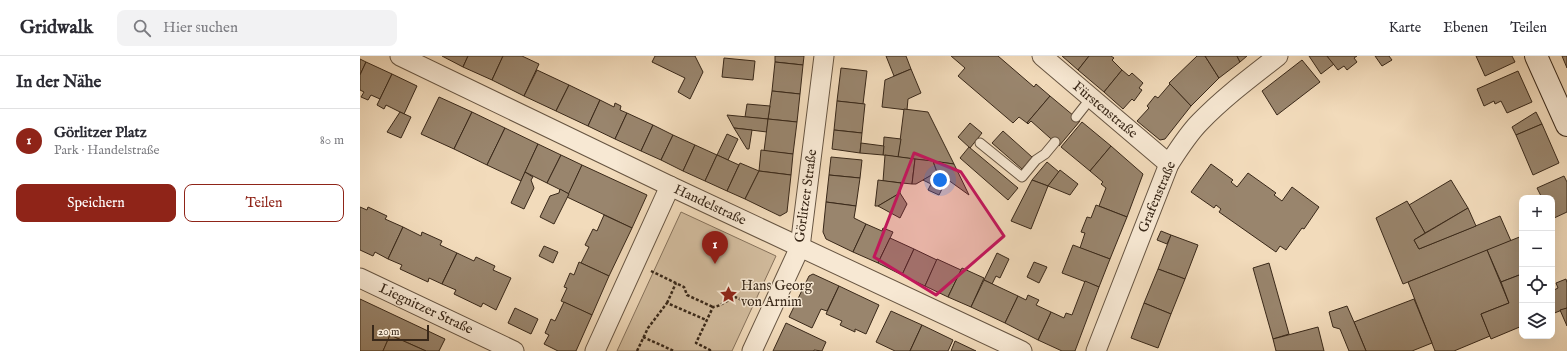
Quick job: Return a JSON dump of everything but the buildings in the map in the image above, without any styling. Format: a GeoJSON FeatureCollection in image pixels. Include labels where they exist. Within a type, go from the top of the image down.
{"type":"FeatureCollection","features":[{"type":"Feature","properties":{"kind":"main road"},"geometry":{"type":"LineString","coordinates":[[1536,56],[1567,125]]}},
{"type":"Feature","properties":{"kind":"street","name":"Handelstraße"},"geometry":{"type":"LineString","coordinates":[[400,56],[670,186],[1022,351]]}},
{"type":"Feature","properties":{"kind":"street","name":"Görlitzer Straße"},"geometry":{"type":"LineString","coordinates":[[752,351],[800,247],[824,56]]}},
{"type":"Feature","properties":{"kind":"street","name":"Fürstenstraße"},"geometry":{"type":"LineString","coordinates":[[1042,56],[1169,164]]}},
{"type":"Feature","properties":{"kind":"street","name":"Grafenstraße"},"geometry":{"type":"LineString","coordinates":[[1096,351],[1169,164],[1184,141],[1200,122],[1278,56]]}},
{"type":"Feature","properties":{"kind":"street"},"geometry":{"type":"LineString","coordinates":[[595,351],[670,186]]}},
{"type":"Feature","properties":{"kind":"street","name":"Liegnitzer Straße"},"geometry":{"type":"LineString","coordinates":[[360,278],[514,351]]}},
{"type":"Feature","properties":{"kind":"lane"},"geometry":{"type":"LineString","coordinates":[[1076,117],[1091,98]]}},
{"type":"Feature","properties":{"kind":"lane"},"geometry":{"type":"LineString","coordinates":[[980,143],[1022,177],[1036,160],[1045,154],[1055,142]]}},
{"type":"Feature","properties":{"kind":"path"},"geometry":{"type":"LineString","coordinates":[[653,272],[684,287],[687,295],[713,307],[721,306],[728,300],[735,297],[748,303]]}},
{"type":"Feature","properties":{"kind":"path"},"geometry":{"type":"LineString","coordinates":[[637,351],[648,328],[667,303],[676,283]]}},
{"type":"Feature","properties":{"kind":"path"},"geometry":{"type":"LineString","coordinates":[[667,303],[706,320]]}},
{"type":"Feature","properties":{"kind":"path"},"geometry":{"type":"LineString","coordinates":[[710,351],[696,343],[713,307]]}},
{"type":"Feature","properties":{"kind":"path"},"geometry":{"type":"LineString","coordinates":[[643,337],[674,351]]}},
{"type":"Feature","properties":{"kind":"highlighted area"},"geometry":{"type":"Polygon","coordinates":[[[914,153],[961,172],[1004,236],[936,295],[874,257],[914,153]]]}},
{"type":"Feature","properties":{"kind":"shaded area"},"geometry":{"type":"Polygon","coordinates":[[[681,212],[776,256],[732,351],[617,351],[681,212]]]}},
{"type":"Feature","properties":{"kind":"place","name":"Görlitzer Platz"},"geometry":{"type":"Point","coordinates":[715,264]}},
{"type":"Feature","properties":{"kind":"place","name":"Hans Georg von Arnim"},"geometry":{"type":"Point","coordinates":[728,294]}}]}
